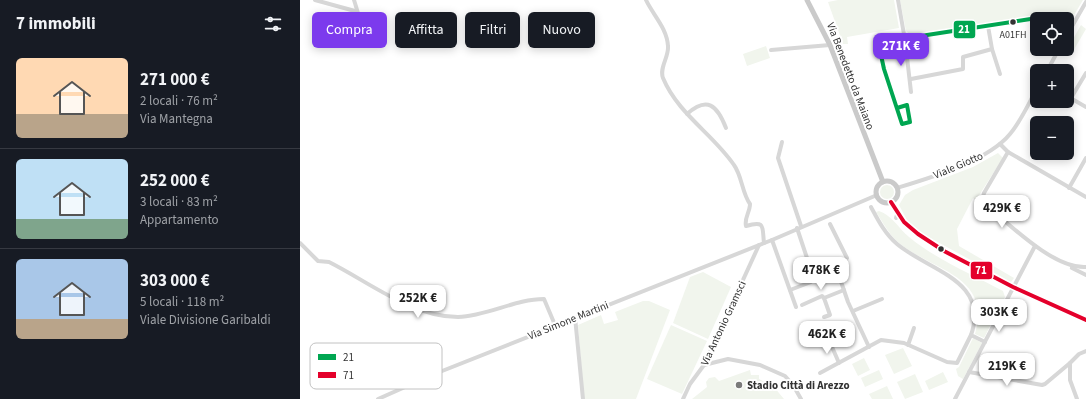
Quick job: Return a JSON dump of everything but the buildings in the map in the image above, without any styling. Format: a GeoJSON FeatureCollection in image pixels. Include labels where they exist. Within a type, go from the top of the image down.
{"type":"FeatureCollection","features":[{"type":"Feature","properties":{"kind":"main road","name":"Via Benedetto da Maiano"},"geometry":{"type":"LineString","coordinates":[[807,0],[830,45],[883,182]]}},
{"type":"Feature","properties":{"kind":"main road"},"geometry":{"type":"LineString","coordinates":[[883,182],[892,182],[897,188],[896,198],[891,202],[881,201],[877,196],[878,186],[883,182]]}},
{"type":"Feature","properties":{"kind":"main road"},"geometry":{"type":"LineString","coordinates":[[891,202],[904,222],[918,234],[944,251],[1013,287],[1086,320]]}},
{"type":"Feature","properties":{"kind":"street"},"geometry":{"type":"LineString","coordinates":[[315,0],[356,12]]}},
{"type":"Feature","properties":{"kind":"street"},"geometry":{"type":"LineString","coordinates":[[354,0],[357,12]]}},
{"type":"Feature","properties":{"kind":"street"},"geometry":{"type":"LineString","coordinates":[[646,0],[660,23],[667,41],[668,50],[662,73],[663,78],[678,104],[736,167],[750,204],[750,210],[745,222],[746,226],[757,222],[761,224],[764,228],[762,244],[799,227],[877,196]]}},
{"type":"Feature","properties":{"kind":"street"},"geometry":{"type":"LineString","coordinates":[[898,0],[911,79],[911,92]]}},
{"type":"Feature","properties":{"kind":"street"},"geometry":{"type":"LineString","coordinates":[[1074,21],[1086,2]]}},
{"type":"Feature","properties":{"kind":"street"},"geometry":{"type":"LineString","coordinates":[[897,108],[907,105],[910,122],[902,124],[884,69],[879,46],[905,40],[1030,19]]}},
{"type":"Feature","properties":{"kind":"street"},"geometry":{"type":"LineString","coordinates":[[988,26],[992,49],[1000,74]]}},
{"type":"Feature","properties":{"kind":"street"},"geometry":{"type":"LineString","coordinates":[[771,50],[830,45]]}},
{"type":"Feature","properties":{"kind":"street"},"geometry":{"type":"LineString","coordinates":[[911,79],[963,69],[963,57],[992,49]]}},
{"type":"Feature","properties":{"kind":"street"},"geometry":{"type":"LineString","coordinates":[[1074,90],[1086,73]]}},
{"type":"Feature","properties":{"kind":"street","name":"Viale Giotto"},"geometry":{"type":"LineString","coordinates":[[897,188],[974,160],[1000,144],[1011,133],[1030,100]]}},
{"type":"Feature","properties":{"kind":"street"},"geometry":{"type":"LineString","coordinates":[[1074,100],[1086,107]]}},
{"type":"Feature","properties":{"kind":"street"},"geometry":{"type":"LineString","coordinates":[[687,114],[702,103],[708,104],[720,116],[726,128]]}},
{"type":"Feature","properties":{"kind":"street"},"geometry":{"type":"LineString","coordinates":[[782,142],[778,158],[813,276]]}},
{"type":"Feature","properties":{"kind":"street"},"geometry":{"type":"LineString","coordinates":[[1000,144],[1008,152],[1086,197]]}},
{"type":"Feature","properties":{"kind":"street"},"geometry":{"type":"LineString","coordinates":[[1008,152],[984,193],[984,201],[986,205],[1035,246],[1086,275]]}},
{"type":"Feature","properties":{"kind":"street"},"geometry":{"type":"LineString","coordinates":[[1069,188],[1086,158]]}},
{"type":"Feature","properties":{"kind":"street"},"geometry":{"type":"LineString","coordinates":[[820,373],[881,340],[896,341],[953,364],[957,363],[971,335],[976,318],[971,298],[964,286],[897,244],[886,232],[870,206]]}},
{"type":"Feature","properties":{"kind":"street"},"geometry":{"type":"LineString","coordinates":[[896,218],[898,212]]}},
{"type":"Feature","properties":{"kind":"street"},"geometry":{"type":"LineString","coordinates":[[830,224],[847,258],[837,270],[853,311],[870,346]]}},
{"type":"Feature","properties":{"kind":"street"},"geometry":{"type":"LineString","coordinates":[[772,240],[796,307]]}},
{"type":"Feature","properties":{"kind":"street"},"geometry":{"type":"LineString","coordinates":[[300,242],[318,261],[330,262],[419,311],[458,317],[498,310],[522,302],[544,299],[555,325]]}},
{"type":"Feature","properties":{"kind":"street","name":"Via Simone Martini"},"geometry":{"type":"LineString","coordinates":[[442,371],[762,244]]}},
{"type":"Feature","properties":{"kind":"street","name":"Via Antonio Gramsci"},"geometry":{"type":"LineString","coordinates":[[683,399],[690,384],[704,365],[762,244]]}},
{"type":"Feature","properties":{"kind":"street"},"geometry":{"type":"LineString","coordinates":[[955,399],[1035,246]]}},
{"type":"Feature","properties":{"kind":"street"},"geometry":{"type":"LineString","coordinates":[[1064,263],[1078,268],[1086,267]]}},
{"type":"Feature","properties":{"kind":"street"},"geometry":{"type":"LineString","coordinates":[[790,290],[811,282]]}},
{"type":"Feature","properties":{"kind":"street"},"geometry":{"type":"LineString","coordinates":[[802,305],[822,296],[824,298],[844,290]]}},
{"type":"Feature","properties":{"kind":"street"},"geometry":{"type":"LineString","coordinates":[[824,298],[830,315],[824,317]]}},
{"type":"Feature","properties":{"kind":"street"},"geometry":{"type":"LineString","coordinates":[[853,311],[882,299]]}},
{"type":"Feature","properties":{"kind":"street"},"geometry":{"type":"LineString","coordinates":[[575,317],[583,399]]}},
{"type":"Feature","properties":{"kind":"street"},"geometry":{"type":"LineString","coordinates":[[908,345],[914,328]]}},
{"type":"Feature","properties":{"kind":"street"},"geometry":{"type":"LineString","coordinates":[[971,335],[985,342]]}},
{"type":"Feature","properties":{"kind":"street"},"geometry":{"type":"LineString","coordinates":[[829,340],[839,363]]}},
{"type":"Feature","properties":{"kind":"street"},"geometry":{"type":"LineString","coordinates":[[969,372],[1045,384],[1079,354],[1086,351]]}},
{"type":"Feature","properties":{"kind":"street"},"geometry":{"type":"LineString","coordinates":[[704,365],[728,359],[760,364],[785,376],[793,385],[801,399]]}},
{"type":"Feature","properties":{"kind":"street"},"geometry":{"type":"LineString","coordinates":[[1070,363],[1070,380],[1077,399]]}},
{"type":"Feature","properties":{"kind":"street","name":"Via Simone Martini"},"geometry":{"type":"LineString","coordinates":[[378,399],[400,389]]}},
{"type":"Feature","properties":{"kind":"shaded area"},"geometry":{"type":"Polygon","coordinates":[[[838,0],[894,0],[899,28],[847,37],[848,44],[843,44],[828,2],[838,0]]]}},
{"type":"Feature","properties":{"kind":"shaded area"},"geometry":{"type":"Polygon","coordinates":[[[900,0],[1083,0],[1074,15],[1074,12],[1030,12],[1030,17],[912,36],[906,31],[900,0]]]}},
{"type":"Feature","properties":{"kind":"shaded area"},"geometry":{"type":"Polygon","coordinates":[[[1081,25],[1086,29],[1074,50],[1074,38],[1081,25]]]}},
{"type":"Feature","properties":{"kind":"shaded area"},"geometry":{"type":"Polygon","coordinates":[[[766,46],[770,58],[747,66],[743,54],[766,46]]]}},
{"type":"Feature","properties":{"kind":"shaded area"},"geometry":{"type":"Polygon","coordinates":[[[998,153],[1003,158],[976,200],[973,198],[957,229],[959,246],[1014,278],[1011,282],[923,234],[907,220],[899,205],[905,195],[913,190],[973,167],[998,153]]]}},
{"type":"Feature","properties":{"kind":"shaded area"},"geometry":{"type":"Polygon","coordinates":[[[884,185],[890,185],[894,189],[894,195],[890,199],[884,199],[880,195],[880,189],[884,185]]]}},
{"type":"Feature","properties":{"kind":"shaded area"},"geometry":{"type":"Polygon","coordinates":[[[879,211],[892,219],[905,234],[919,245],[954,266],[1003,291],[1005,297],[984,338],[975,334],[978,315],[975,300],[968,288],[958,278],[899,243],[876,212],[879,211]]]}},
{"type":"Feature","properties":{"kind":"shaded area"},"geometry":{"type":"Polygon","coordinates":[[[703,272],[731,287],[708,339],[673,323],[690,277],[703,272]]]}},
{"type":"Feature","properties":{"kind":"shaded area"},"geometry":{"type":"Polygon","coordinates":[[[643,301],[649,301],[670,310],[636,399],[584,399],[578,325],[601,315],[604,324],[618,320],[615,312],[643,301]]]}},
{"type":"Feature","properties":{"kind":"shaded area"},"geometry":{"type":"Polygon","coordinates":[[[671,325],[707,341],[682,394],[647,379],[671,325]]]}},
{"type":"Feature","properties":{"kind":"shaded area"},"geometry":{"type":"Polygon","coordinates":[[[973,338],[982,343],[963,379],[958,376],[956,369],[959,367],[973,338]]]}},
{"type":"Feature","properties":{"kind":"shaded area"},"geometry":{"type":"Polygon","coordinates":[[[903,348],[912,366],[894,374],[885,355],[903,348]]]}},
{"type":"Feature","properties":{"kind":"shaded area"},"geometry":{"type":"Polygon","coordinates":[[[864,358],[870,370],[858,376],[852,364],[864,358]]]}},
{"type":"Feature","properties":{"kind":"shaded area","name":"Stadio Città di Arezzo"},"geometry":{"type":"Polygon","coordinates":[[[750,370],[751,375],[759,375],[759,379],[774,387],[784,399],[692,399],[707,387],[706,382],[709,378],[715,377],[719,381],[750,370]]]}},
{"type":"Feature","properties":{"kind":"shaded area"},"geometry":{"type":"Polygon","coordinates":[[[879,370],[883,379],[865,387],[861,378],[879,370]]]}},
{"type":"Feature","properties":{"kind":"shaded area"},"geometry":{"type":"Polygon","coordinates":[[[943,372],[948,382],[929,390],[925,381],[943,372]]]}},
{"type":"Feature","properties":{"kind":"shaded area"},"geometry":{"type":"Polygon","coordinates":[[[915,374],[923,392],[905,399],[897,382],[915,374]]]}},
{"type":"Feature","properties":{"kind":"shaded area"},"geometry":{"type":"Polygon","coordinates":[[[887,386],[893,399],[872,399],[869,394],[887,386]]]}},
{"type":"Feature","properties":{"kind":"transit line","name":"21"},"geometry":{"type":"LineString","coordinates":[[897,108],[907,105],[910,122],[902,124],[884,69],[879,46],[927,35],[1030,19]]}},
{"type":"Feature","properties":{"kind":"transit line","name":"71"},"geometry":{"type":"LineString","coordinates":[[891,202],[904,222],[918,234],[944,251],[1013,287],[1086,320]]}},
{"type":"Feature","properties":{"kind":"place","name":"A01FH"},"geometry":{"type":"Point","coordinates":[1013,22]}},
{"type":"Feature","properties":{"kind":"place","name":"Stadio Città di Arezzo"},"geometry":{"type":"Point","coordinates":[739,385]}}]}
